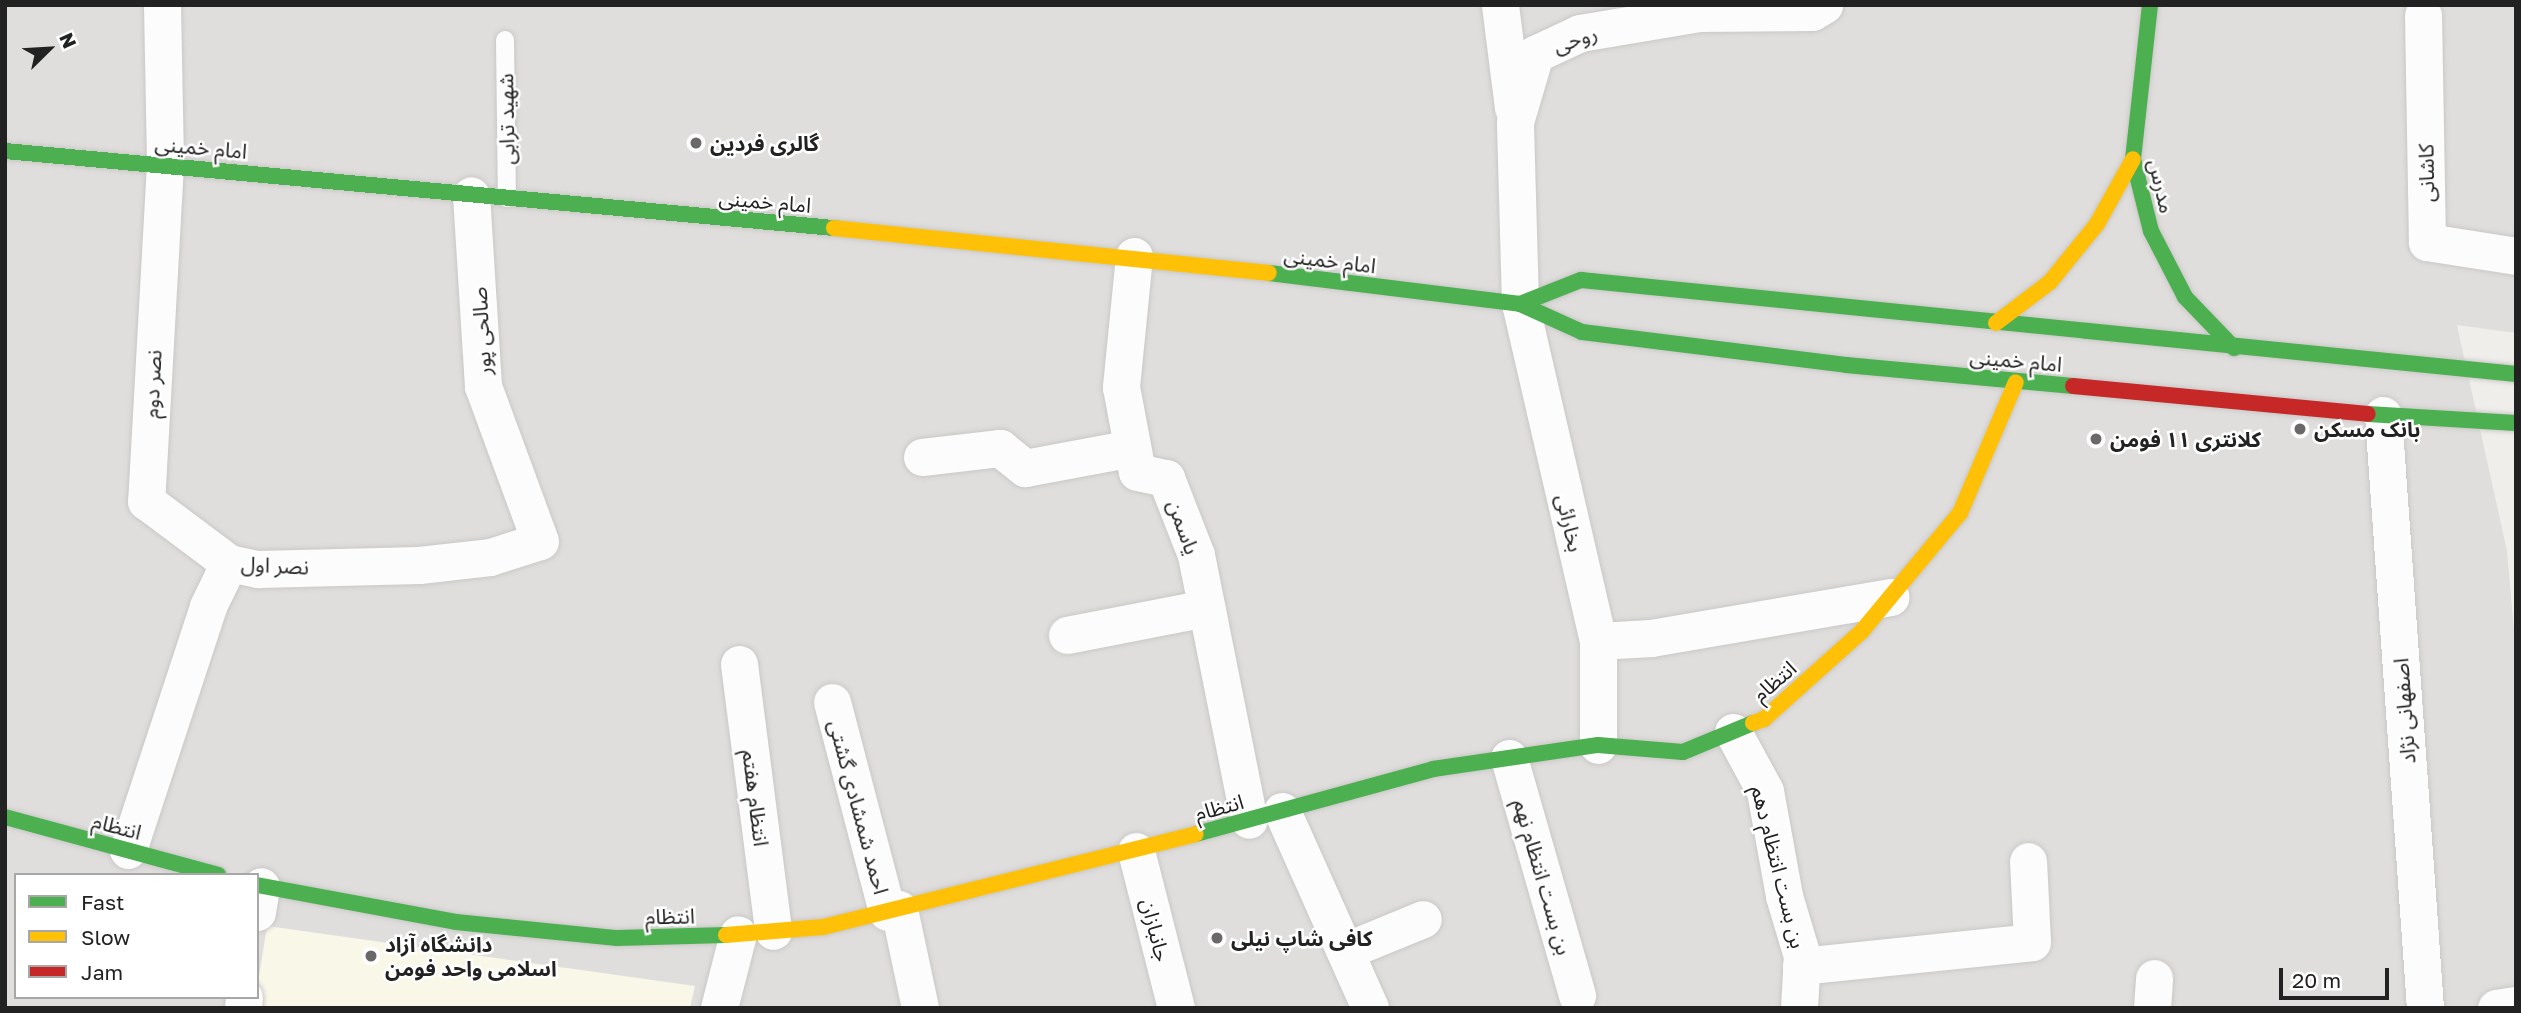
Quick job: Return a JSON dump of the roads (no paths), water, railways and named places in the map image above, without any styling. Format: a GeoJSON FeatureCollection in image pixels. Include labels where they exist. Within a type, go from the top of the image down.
{"type":"FeatureCollection","features":[{"type":"Feature","properties":{"kind":"main road","name":"مدرس"},"geometry":{"type":"LineString","coordinates":[[2150,5],[2133,159],[2151,231],[2185,297],[2234,348]]}},
{"type":"Feature","properties":{"kind":"main road","name":"امام خمینی"},"geometry":{"type":"LineString","coordinates":[[5,151],[1134,257],[1520,304],[1582,332],[2016,382],[2383,415],[2516,422]]}},
{"type":"Feature","properties":{"kind":"main road"},"geometry":{"type":"LineString","coordinates":[[1996,323],[2050,282],[2097,224],[2133,159]]}},
{"type":"Feature","properties":{"kind":"main road","name":"امام خمینی"},"geometry":{"type":"LineString","coordinates":[[1520,304],[1581,280],[2234,348],[2516,374]]}},
{"type":"Feature","properties":{"kind":"main road","name":"انتظام"},"geometry":{"type":"LineString","coordinates":[[259,894],[456,922],[617,938],[738,934],[823,927],[1136,851],[1433,769],[1598,745],[1683,752],[1764,719],[1862,631],[1960,513],[2016,382]]}},
{"type":"Feature","properties":{"kind":"main road","name":"انتظام"},"geometry":{"type":"LineString","coordinates":[[5,817],[211,873]]}},
{"type":"Feature","properties":{"kind":"street"},"geometry":{"type":"LineString","coordinates":[[162,5],[164,164]]}},
{"type":"Feature","properties":{"kind":"street"},"geometry":{"type":"LineString","coordinates":[[1500,5],[1515,122]]}},
{"type":"Feature","properties":{"kind":"street","name":"روحی"},"geometry":{"type":"LineString","coordinates":[[1520,304],[1515,122],[1535,54],[1580,33],[1699,13],[1812,12],[1824,5]]}},
{"type":"Feature","properties":{"kind":"street","name":"کاشانی"},"geometry":{"type":"LineString","coordinates":[[2423,15],[2427,242],[2516,256]]}},
{"type":"Feature","properties":{"kind":"street","name":"نصر دوم"},"geometry":{"type":"LineString","coordinates":[[164,164],[146,502],[229,562]]}},
{"type":"Feature","properties":{"kind":"street","name":"صالحی پور"},"geometry":{"type":"LineString","coordinates":[[471,195],[484,386],[540,541]]}},
{"type":"Feature","properties":{"kind":"street","name":"یاسمن"},"geometry":{"type":"LineString","coordinates":[[1134,257],[1121,387],[1137,472],[1166,478],[1196,555],[1206,608],[1266,816],[1345,951],[1370,1008]]}},
{"type":"Feature","properties":{"kind":"street","name":"بخارائی"},"geometry":{"type":"LineString","coordinates":[[1520,304],[1598,641],[1598,745]]}},
{"type":"Feature","properties":{"kind":"street","name":"اصفهانی نژاد"},"geometry":{"type":"LineString","coordinates":[[2383,415],[2425,1008]]}},
{"type":"Feature","properties":{"kind":"street"},"geometry":{"type":"LineString","coordinates":[[922,457],[1000,448],[1025,468],[1132,448]]}},
{"type":"Feature","properties":{"kind":"street","name":"نصر اول"},"geometry":{"type":"LineString","coordinates":[[128,850],[208,607],[229,562],[258,569],[419,565],[490,556],[540,541]]}},
{"type":"Feature","properties":{"kind":"street"},"geometry":{"type":"LineString","coordinates":[[1598,641],[1651,638],[1891,597]]}},
{"type":"Feature","properties":{"kind":"street"},"geometry":{"type":"LineString","coordinates":[[1067,635],[1206,608]]}},
{"type":"Feature","properties":{"kind":"street","name":"انتظام هفتم"},"geometry":{"type":"LineString","coordinates":[[739,664],[774,931]]}},
{"type":"Feature","properties":{"kind":"street","name":"احمد شمشادی گشتی"},"geometry":{"type":"LineString","coordinates":[[832,702],[920,1008]]}},
{"type":"Feature","properties":{"kind":"street","name":"بن بست انتظام دهم"},"geometry":{"type":"LineString","coordinates":[[1733,732],[1765,791],[1801,966],[1799,1008]]}},
{"type":"Feature","properties":{"kind":"street","name":"بن بست انتظام نهم"},"geometry":{"type":"LineString","coordinates":[[1509,758],[1577,995]]}},
{"type":"Feature","properties":{"kind":"street","name":"جانبازان"},"geometry":{"type":"LineString","coordinates":[[1136,851],[1176,1008]]}},
{"type":"Feature","properties":{"kind":"street"},"geometry":{"type":"LineString","coordinates":[[1801,966],[2032,942],[2028,861]]}},
{"type":"Feature","properties":{"kind":"street"},"geometry":{"type":"LineString","coordinates":[[1345,951],[1423,919]]}},
{"type":"Feature","properties":{"kind":"street"},"geometry":{"type":"LineString","coordinates":[[719,1008],[738,934]]}},
{"type":"Feature","properties":{"kind":"street"},"geometry":{"type":"LineString","coordinates":[[2496,1008],[2516,1005]]}},
{"type":"Feature","properties":{"kind":"lane","name":"شهید ترابی"},"geometry":{"type":"LineString","coordinates":[[505,40],[507,198]]}},
{"type":"Feature","properties":{"kind":"place","name":"گالری فردین"},"geometry":{"type":"Point","coordinates":[696,143]}},
{"type":"Feature","properties":{"kind":"place","name":"بانک مسکن"},"geometry":{"type":"Point","coordinates":[2300,429]}},
{"type":"Feature","properties":{"kind":"place","name":"کلانتری ۱۱ فومن"},"geometry":{"type":"Point","coordinates":[2096,439]}},
{"type":"Feature","properties":{"kind":"place","name":"کافی شاپ نیلی"},"geometry":{"type":"Point","coordinates":[1217,938]}},
{"type":"Feature","properties":{"kind":"place","name":"دانشگاه آزاد اسلامی واحد فومن"},"geometry":{"type":"Point","coordinates":[371,956]}}]}
